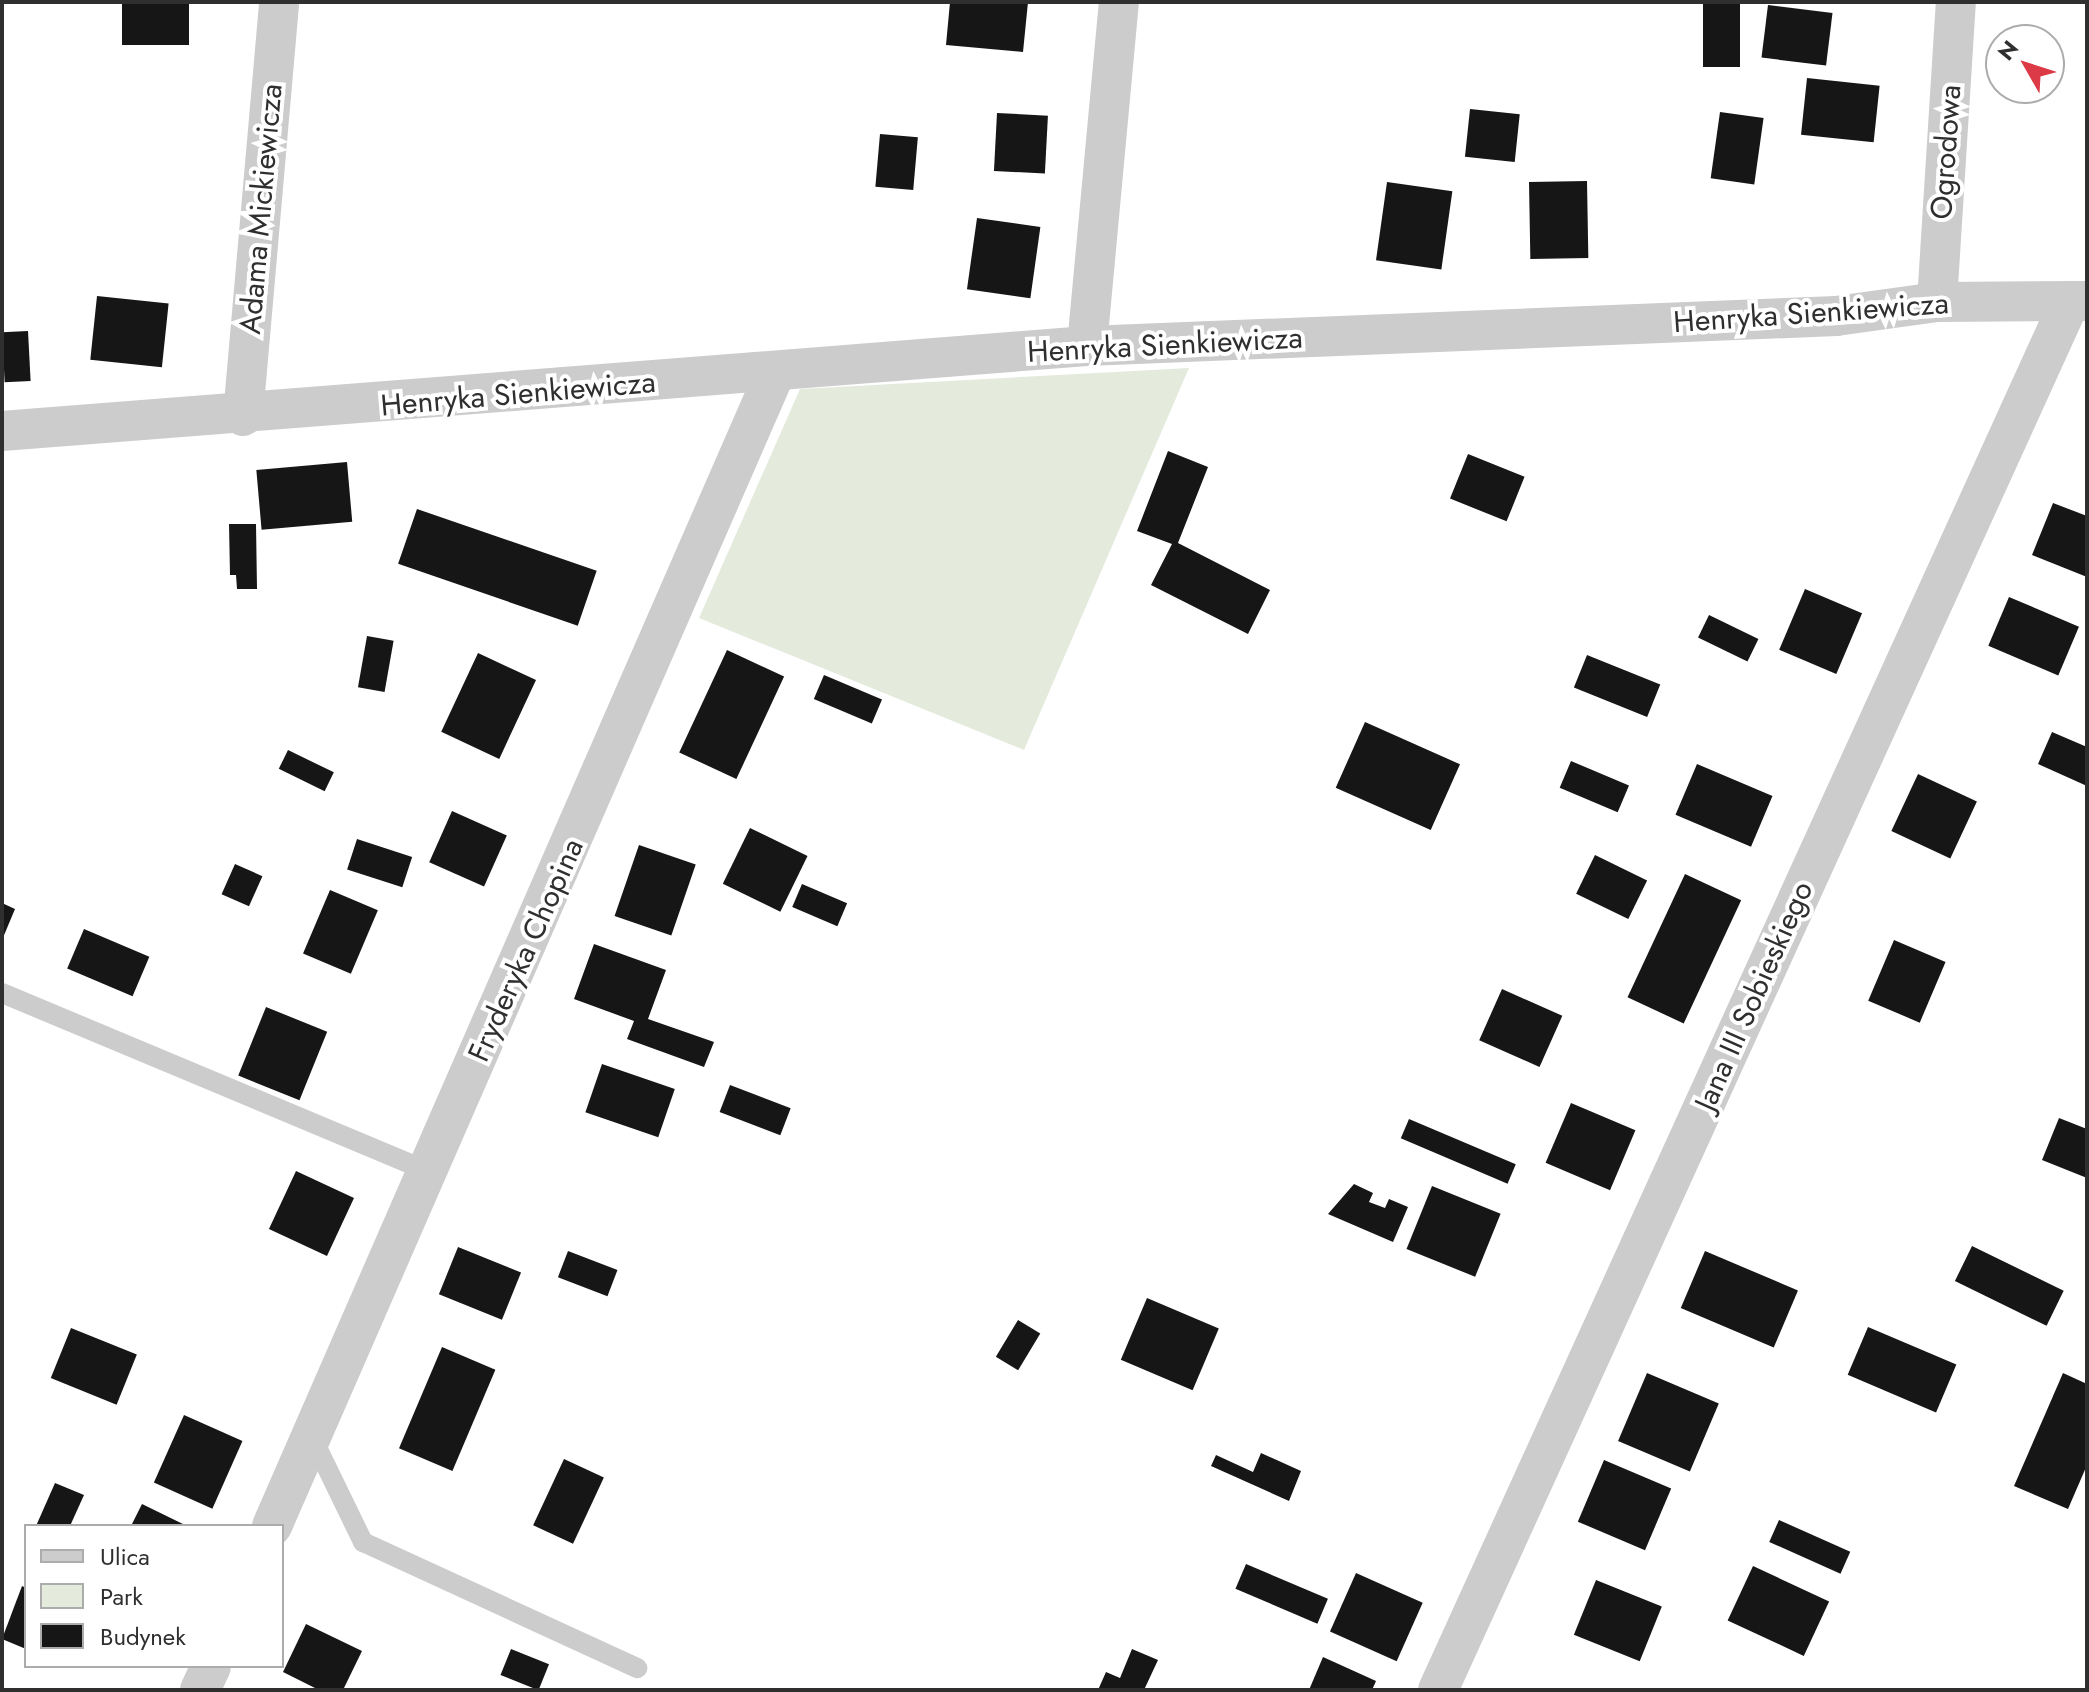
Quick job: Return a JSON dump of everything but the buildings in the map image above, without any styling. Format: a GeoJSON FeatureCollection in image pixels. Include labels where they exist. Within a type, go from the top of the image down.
{"type":"FeatureCollection","features":[{"type":"Feature","properties":{"kind":"street","name":"Adama Mickiewicza"},"geometry":{"type":"LineString","coordinates":[[243,416],[279,2]]}},
{"type":"Feature","properties":{"kind":"street"},"geometry":{"type":"LineString","coordinates":[[1087,346],[1119,2]]}},
{"type":"Feature","properties":{"kind":"street","name":"Ogrodowa"},"geometry":{"type":"LineString","coordinates":[[1937,302],[1956,2]]}},
{"type":"Feature","properties":{"kind":"street","name":"Henryka Sienkiewicza"},"geometry":{"type":"LineString","coordinates":[[2,431],[243,416],[1087,346],[1836,316],[1937,302],[2078,301]]}},
{"type":"Feature","properties":{"kind":"street","name":"Jana III Sobieskiego"},"geometry":{"type":"LineString","coordinates":[[1438,1690],[2078,301]]}},
{"type":"Feature","properties":{"kind":"street","name":"Fryderyka Chopina"},"geometry":{"type":"LineString","coordinates":[[273,1524],[775,373]]}},
{"type":"Feature","properties":{"kind":"street"},"geometry":{"type":"LineString","coordinates":[[200,1690],[210,1668]]}},
{"type":"Feature","properties":{"kind":"lane"},"geometry":{"type":"LineString","coordinates":[[2,993],[429,1172]]}},
{"type":"Feature","properties":{"kind":"lane"},"geometry":{"type":"LineString","coordinates":[[312,1437],[363,1542],[637,1668]]}},
{"type":"Feature","properties":{"kind":"green space"},"geometry":{"type":"Polygon","coordinates":[[[1189,368],[1024,750],[699,618],[800,389],[1189,368]]]}}]}
